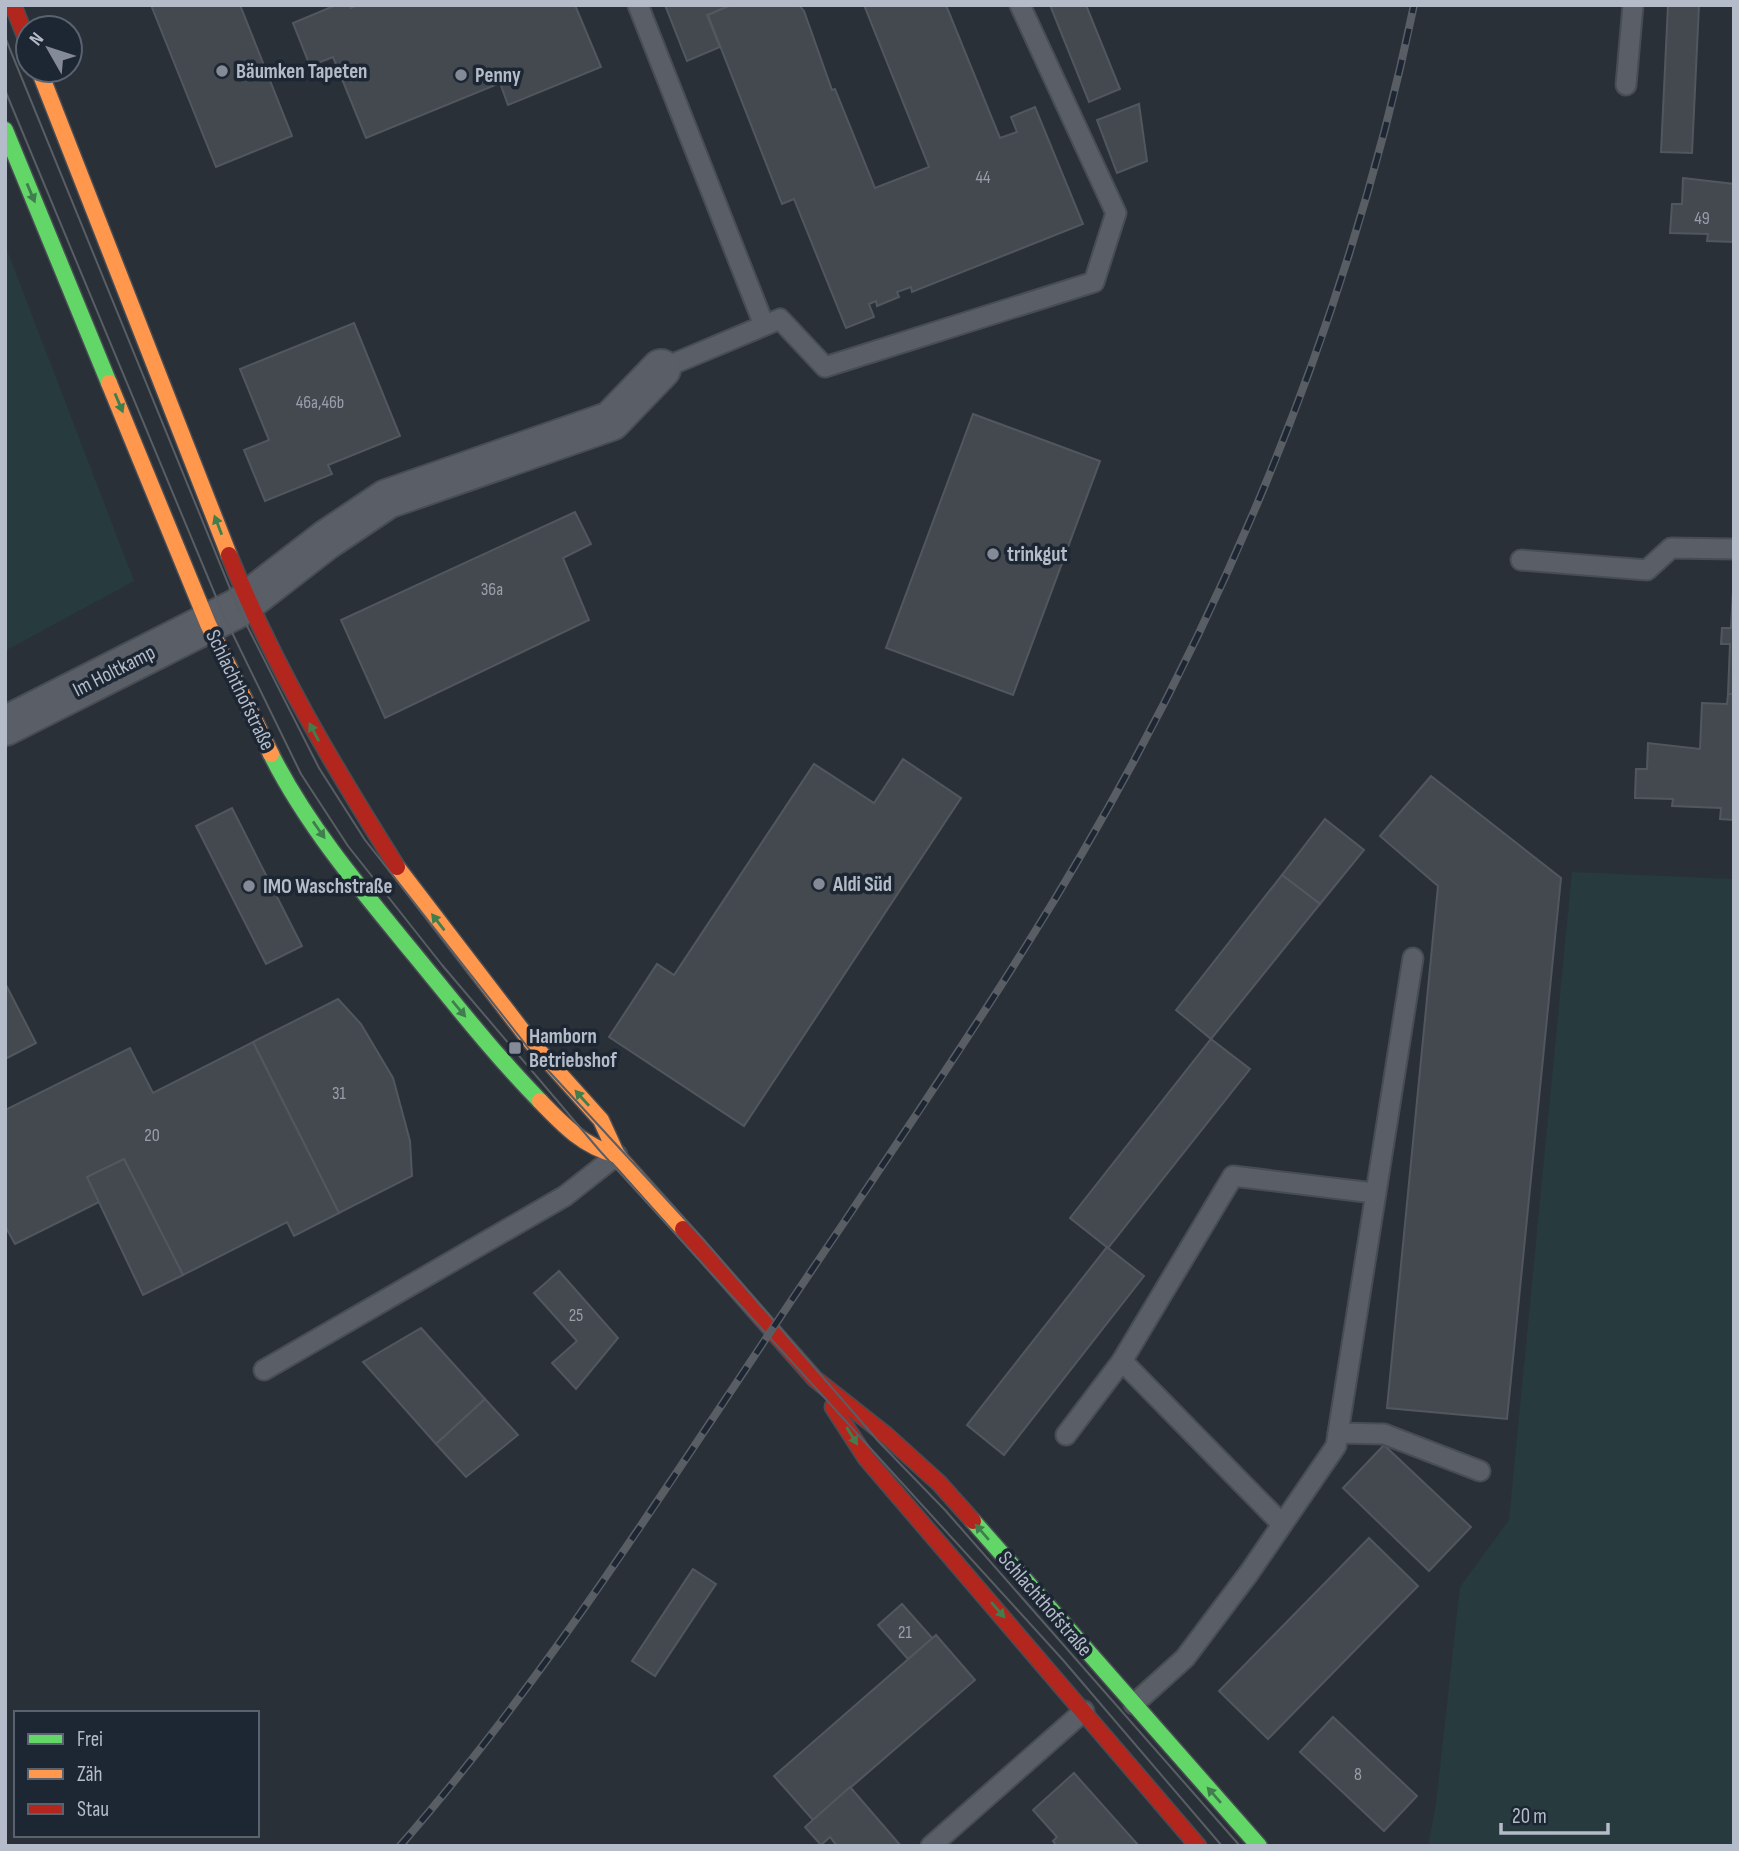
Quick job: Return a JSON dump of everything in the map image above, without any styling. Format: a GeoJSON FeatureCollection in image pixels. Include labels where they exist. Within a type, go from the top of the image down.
{"type":"FeatureCollection","features":[{"type":"Feature","properties":{"kind":"street","name":"Schlachthofstraße"},"geometry":{"type":"LineString","coordinates":[[43,84],[284,780],[365,895],[505,1065],[569,1131],[600,1151],[617,1155]]}},
{"type":"Feature","properties":{"kind":"street","name":"Schlachthofstraße"},"geometry":{"type":"LineString","coordinates":[[5,130],[227,614],[325,754],[399,870],[531,1042],[601,1120],[617,1155],[815,1379],[866,1458],[1198,1846]]}},
{"type":"Feature","properties":{"kind":"street"},"geometry":{"type":"LineString","coordinates":[[227,614],[326,540],[387,499],[611,421],[661,369]]}},
{"type":"Feature","properties":{"kind":"street","name":"Im Holtkamp"},"geometry":{"type":"LineString","coordinates":[[5,726],[227,614]]}},
{"type":"Feature","properties":{"kind":"street","name":"Schlachthofstraße"},"geometry":{"type":"LineString","coordinates":[[815,1379],[887,1435],[939,1483],[1259,1846]]}},
{"type":"Feature","properties":{"kind":"lane"},"geometry":{"type":"LineString","coordinates":[[638,5],[764,325]]}},
{"type":"Feature","properties":{"kind":"lane"},"geometry":{"type":"LineString","coordinates":[[661,369],[780,318],[825,367],[1094,282],[1116,213],[1020,5]]}},
{"type":"Feature","properties":{"kind":"lane"},"geometry":{"type":"LineString","coordinates":[[1626,85],[1633,5]]}},
{"type":"Feature","properties":{"kind":"lane"},"geometry":{"type":"LineString","coordinates":[[1521,560],[1647,570],[1671,548],[1734,549]]}},
{"type":"Feature","properties":{"kind":"lane"},"geometry":{"type":"LineString","coordinates":[[1134,1704],[1185,1658],[1336,1446],[1413,958]]}},
{"type":"Feature","properties":{"kind":"lane"},"geometry":{"type":"LineString","coordinates":[[264,1370],[565,1196],[617,1155]]}},
{"type":"Feature","properties":{"kind":"lane"},"geometry":{"type":"LineString","coordinates":[[1066,1435],[1122,1361],[1233,1176],[1374,1193]]}},
{"type":"Feature","properties":{"kind":"lane"},"geometry":{"type":"LineString","coordinates":[[1122,1361],[1282,1524]]}},
{"type":"Feature","properties":{"kind":"lane"},"geometry":{"type":"LineString","coordinates":[[1338,1433],[1384,1433],[1480,1471]]}},
{"type":"Feature","properties":{"kind":"lane"},"geometry":{"type":"LineString","coordinates":[[932,1846],[1084,1711]]}},
{"type":"Feature","properties":{"kind":"green space"},"geometry":{"type":"Polygon","coordinates":[[[5,245],[134,581],[5,651],[5,245]]]}},
{"type":"Feature","properties":{"kind":"green space"},"geometry":{"type":"Polygon","coordinates":[[[1572,872],[1734,879],[1733,1846],[1428,1846],[1436,1804],[1460,1587],[1509,1520],[1572,872]]]}},
{"type":"Feature","properties":{"kind":"building","name":"Bäumken Tapeten"},"geometry":{"type":"Polygon","coordinates":[[[151,5],[240,5],[292,136],[216,167],[151,5]]]}},
{"type":"Feature","properties":{"kind":"building","name":"Penny"},"geometry":{"type":"Polygon","coordinates":[[[336,5],[350,5],[351,8],[358,5],[575,5],[601,67],[508,105],[500,83],[366,138],[333,57],[310,66],[293,23],[336,5]]]}},
{"type":"Feature","properties":{"kind":"building"},"geometry":{"type":"Polygon","coordinates":[[[665,5],[731,5],[707,15],[720,47],[687,61],[665,5]]]}},
{"type":"Feature","properties":{"kind":"building"},"geometry":{"type":"Polygon","coordinates":[[[731,5],[799,5],[804,11],[832,90],[835,89],[875,188],[929,167],[864,5],[946,5],[1000,138],[1017,132],[1011,117],[1035,107],[1083,224],[912,292],[911,287],[897,292],[899,297],[877,306],[876,301],[869,304],[874,317],[846,328],[794,199],[782,204],[708,15],[731,5]]]}},
{"type":"Feature","properties":{"kind":"building"},"geometry":{"type":"Polygon","coordinates":[[[1050,5],[1086,5],[1120,89],[1089,102],[1050,5]]]}},
{"type":"Feature","properties":{"kind":"building"},"geometry":{"type":"Polygon","coordinates":[[[1668,5],[1699,5],[1692,153],[1661,152],[1668,5]]]}},
{"type":"Feature","properties":{"kind":"building"},"geometry":{"type":"Polygon","coordinates":[[[1139,104],[1147,161],[1117,173],[1097,120],[1139,104]]]}},
{"type":"Feature","properties":{"kind":"building"},"geometry":{"type":"Polygon","coordinates":[[[1683,178],[1734,184],[1734,242],[1707,241],[1708,234],[1670,233],[1672,204],[1682,204],[1683,178]]]}},
{"type":"Feature","properties":{"kind":"building"},"geometry":{"type":"Polygon","coordinates":[[[354,323],[400,436],[328,465],[332,474],[265,501],[244,450],[269,440],[240,369],[354,323]]]}},
{"type":"Feature","properties":{"kind":"building","name":"trinkgut"},"geometry":{"type":"Polygon","coordinates":[[[973,414],[1100,461],[1013,695],[886,648],[973,414]]]}},
{"type":"Feature","properties":{"kind":"building"},"geometry":{"type":"Polygon","coordinates":[[[575,512],[591,544],[563,558],[589,620],[385,718],[341,620],[575,512]]]}},
{"type":"Feature","properties":{"kind":"building"},"geometry":{"type":"Polygon","coordinates":[[[1733,591],[1734,694],[1728,694],[1730,644],[1721,644],[1722,628],[1731,628],[1733,591]]]}},
{"type":"Feature","properties":{"kind":"building"},"geometry":{"type":"Polygon","coordinates":[[[1728,694],[1734,694],[1734,820],[1720,819],[1721,808],[1672,806],[1673,799],[1635,798],[1636,769],[1647,769],[1648,743],[1700,749],[1702,703],[1727,704],[1728,694]]]}},
{"type":"Feature","properties":{"kind":"building","name":"Aldi Süd"},"geometry":{"type":"Polygon","coordinates":[[[903,759],[961,798],[744,1126],[609,1037],[657,964],[674,975],[814,764],[874,803],[903,759]]]}},
{"type":"Feature","properties":{"kind":"building"},"geometry":{"type":"Polygon","coordinates":[[[1431,776],[1561,878],[1507,1419],[1387,1408],[1438,886],[1380,836],[1431,776]]]}},
{"type":"Feature","properties":{"kind":"building","name":"IMO Waschstraße"},"geometry":{"type":"Polygon","coordinates":[[[232,808],[302,946],[266,964],[196,826],[232,808]]]}},
{"type":"Feature","properties":{"kind":"building"},"geometry":{"type":"Polygon","coordinates":[[[1325,819],[1364,850],[1320,904],[1282,875],[1325,819]]]}},
{"type":"Feature","properties":{"kind":"building"},"geometry":{"type":"Polygon","coordinates":[[[1282,875],[1320,904],[1211,1039],[1176,1010],[1282,875]]]}},
{"type":"Feature","properties":{"kind":"building"},"geometry":{"type":"Polygon","coordinates":[[[5,983],[36,1043],[5,1059],[5,983]]]}},
{"type":"Feature","properties":{"kind":"building"},"geometry":{"type":"Polygon","coordinates":[[[338,999],[361,1024],[393,1078],[410,1141],[412,1176],[339,1213],[253,1042],[338,999]]]}},
{"type":"Feature","properties":{"kind":"building"},"geometry":{"type":"Polygon","coordinates":[[[1211,1039],[1250,1069],[1108,1248],[1070,1218],[1211,1039]]]}},
{"type":"Feature","properties":{"kind":"building"},"geometry":{"type":"Polygon","coordinates":[[[253,1042],[339,1213],[294,1236],[287,1222],[183,1275],[124,1159],[87,1177],[99,1202],[15,1244],[5,1226],[5,1110],[130,1048],[153,1093],[253,1042]]]}},
{"type":"Feature","properties":{"kind":"building"},"geometry":{"type":"Polygon","coordinates":[[[124,1159],[183,1275],[143,1295],[87,1177],[124,1159]]]}},
{"type":"Feature","properties":{"kind":"building"},"geometry":{"type":"Polygon","coordinates":[[[1107,1247],[1144,1276],[1004,1455],[967,1425],[1107,1247]]]}},
{"type":"Feature","properties":{"kind":"building"},"geometry":{"type":"Polygon","coordinates":[[[559,1271],[618,1338],[576,1389],[552,1363],[577,1341],[534,1293],[559,1271]]]}},
{"type":"Feature","properties":{"kind":"building"},"geometry":{"type":"Polygon","coordinates":[[[421,1328],[485,1399],[436,1444],[363,1362],[421,1328]]]}},
{"type":"Feature","properties":{"kind":"building"},"geometry":{"type":"Polygon","coordinates":[[[485,1399],[518,1435],[466,1477],[436,1444],[485,1399]]]}},
{"type":"Feature","properties":{"kind":"building"},"geometry":{"type":"Polygon","coordinates":[[[1384,1445],[1471,1527],[1429,1571],[1343,1488],[1384,1445]]]}},
{"type":"Feature","properties":{"kind":"building"},"geometry":{"type":"Polygon","coordinates":[[[1369,1538],[1418,1586],[1268,1739],[1219,1691],[1369,1538]]]}},
{"type":"Feature","properties":{"kind":"building"},"geometry":{"type":"Polygon","coordinates":[[[693,1569],[716,1584],[655,1676],[632,1661],[693,1569]]]}},
{"type":"Feature","properties":{"kind":"building"},"geometry":{"type":"Polygon","coordinates":[[[902,1604],[933,1639],[908,1659],[878,1625],[902,1604]]]}},
{"type":"Feature","properties":{"kind":"building"},"geometry":{"type":"Polygon","coordinates":[[[936,1635],[975,1680],[813,1820],[774,1776],[936,1635]]]}},
{"type":"Feature","properties":{"kind":"building"},"geometry":{"type":"Polygon","coordinates":[[[1333,1717],[1417,1796],[1384,1831],[1300,1752],[1333,1717]]]}},
{"type":"Feature","properties":{"kind":"building"},"geometry":{"type":"Polygon","coordinates":[[[1074,1773],[1139,1846],[1057,1846],[1053,1841],[1057,1837],[1033,1810],[1074,1773]]]}},
{"type":"Feature","properties":{"kind":"building"},"geometry":{"type":"Polygon","coordinates":[[[850,1787],[901,1846],[837,1846],[830,1837],[821,1845],[805,1827],[850,1787]]]}},
{"type":"Feature","properties":{"kind":"tram line"},"geometry":{"type":"LineString","coordinates":[[5,37],[238,608],[319,768],[365,840],[533,1054],[703,1239],[879,1442],[945,1510],[1240,1846]]}},
{"type":"Feature","properties":{"kind":"tram line"},"geometry":{"type":"LineString","coordinates":[[5,90],[224,616],[301,774],[348,846],[442,965],[600,1151],[1063,1660],[1222,1846]]}},
{"type":"Feature","properties":{"kind":"railway"},"geometry":{"type":"LineString","coordinates":[[400,1846],[452,1784],[551,1655],[644,1521],[966,1040],[1092,837],[1210,610],[1262,492],[1309,373],[1350,252],[1385,129],[1414,5]]}},
{"type":"Feature","properties":{"kind":"traffic: fast"},"geometry":{"type":"LineString","coordinates":[[5,130],[109,383]]}},
{"type":"Feature","properties":{"kind":"traffic: fast"},"geometry":{"type":"LineString","coordinates":[[271,754],[301,807],[356,882],[475,1029],[540,1101]]}},
{"type":"Feature","properties":{"kind":"traffic: fast"},"geometry":{"type":"LineString","coordinates":[[973,1521],[1259,1846]]}},
{"type":"Feature","properties":{"kind":"traffic: slow"},"geometry":{"type":"LineString","coordinates":[[44,84],[229,555]]}},
{"type":"Feature","properties":{"kind":"traffic: slow"},"geometry":{"type":"LineString","coordinates":[[109,383],[208,624],[271,754]]}},
{"type":"Feature","properties":{"kind":"traffic: slow"},"geometry":{"type":"LineString","coordinates":[[397,867],[531,1042],[601,1120],[617,1155],[683,1229]]}},
{"type":"Feature","properties":{"kind":"traffic: slow"},"geometry":{"type":"LineString","coordinates":[[540,1101],[584,1141],[617,1155]]}},
{"type":"Feature","properties":{"kind":"traffic: jam"},"geometry":{"type":"LineString","coordinates":[[13,5],[17,14]]}},
{"type":"Feature","properties":{"kind":"traffic: jam"},"geometry":{"type":"LineString","coordinates":[[229,555],[285,676],[350,792],[397,867]]}},
{"type":"Feature","properties":{"kind":"traffic: jam"},"geometry":{"type":"LineString","coordinates":[[683,1229],[815,1379],[886,1435],[939,1483],[973,1521]]}},
{"type":"Feature","properties":{"kind":"traffic: jam"},"geometry":{"type":"LineString","coordinates":[[833,1407],[866,1458],[1198,1846]]}},
{"type":"Feature","properties":{"kind":"place","name":"Bäumken Tapeten"},"geometry":{"type":"Point","coordinates":[222,71]}},
{"type":"Feature","properties":{"kind":"place","name":"Penny"},"geometry":{"type":"Point","coordinates":[461,75]}},
{"type":"Feature","properties":{"kind":"place","name":"trinkgut"},"geometry":{"type":"Point","coordinates":[993,554]}},
{"type":"Feature","properties":{"kind":"place","name":"Aldi Süd"},"geometry":{"type":"Point","coordinates":[819,884]}},
{"type":"Feature","properties":{"kind":"place","name":"IMO Waschstraße"},"geometry":{"type":"Point","coordinates":[249,886]}},
{"type":"Feature","properties":{"kind":"place","name":"Hamborn Betriebshof"},"geometry":{"type":"Point","coordinates":[515,1048]}}]}
